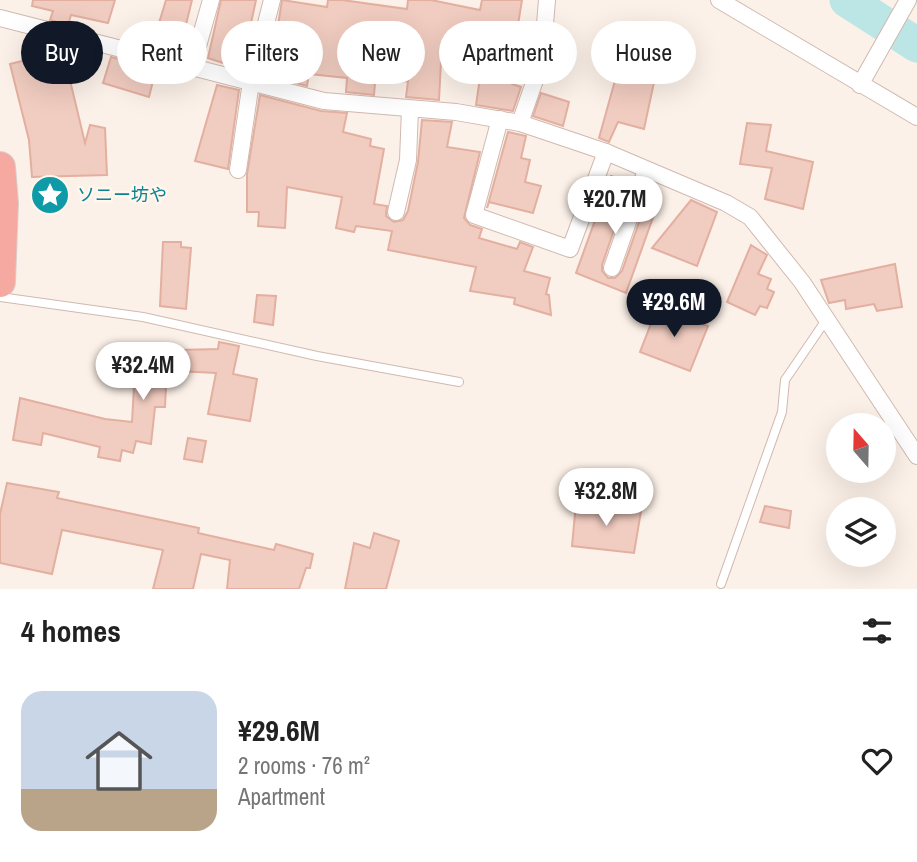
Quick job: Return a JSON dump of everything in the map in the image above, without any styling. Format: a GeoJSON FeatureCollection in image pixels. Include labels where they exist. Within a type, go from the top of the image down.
{"type":"FeatureCollection","features":[{"type":"Feature","properties":{"kind":"highway"},"geometry":{"type":"LineString","coordinates":[[0,167],[0,282]]}},
{"type":"Feature","properties":{"kind":"street"},"geometry":{"type":"LineString","coordinates":[[205,21],[211,0]]}},
{"type":"Feature","properties":{"kind":"street"},"geometry":{"type":"LineString","coordinates":[[267,21],[272,0]]}},
{"type":"Feature","properties":{"kind":"street"},"geometry":{"type":"LineString","coordinates":[[520,122],[542,60],[547,0]]}},
{"type":"Feature","properties":{"kind":"street"},"geometry":{"type":"LineString","coordinates":[[719,0],[862,80],[917,117]]}},
{"type":"Feature","properties":{"kind":"street"},"geometry":{"type":"LineString","coordinates":[[862,80],[908,0]]}},
{"type":"Feature","properties":{"kind":"street"},"geometry":{"type":"LineString","coordinates":[[0,18],[117,48]]}},
{"type":"Feature","properties":{"kind":"street"},"geometry":{"type":"LineString","coordinates":[[239,170],[251,84]]}},
{"type":"Feature","properties":{"kind":"street"},"geometry":{"type":"LineString","coordinates":[[259,84],[324,101],[410,108],[520,122],[606,152],[726,203],[750,217],[828,318],[917,456]]}},
{"type":"Feature","properties":{"kind":"street"},"geometry":{"type":"LineString","coordinates":[[396,212],[408,160],[410,108]]}},
{"type":"Feature","properties":{"kind":"street"},"geometry":{"type":"LineString","coordinates":[[500,119],[474,215],[570,249],[606,152]]}},
{"type":"Feature","properties":{"kind":"street"},"geometry":{"type":"LineString","coordinates":[[612,268],[646,170]]}},
{"type":"Feature","properties":{"kind":"lane"},"geometry":{"type":"LineString","coordinates":[[0,297],[143,317],[317,356],[459,382]]}},
{"type":"Feature","properties":{"kind":"lane"},"geometry":{"type":"LineString","coordinates":[[721,584],[782,412],[785,380],[828,318]]}},
{"type":"Feature","properties":{"kind":"building"},"geometry":{"type":"Polygon","coordinates":[[[33,0],[115,0],[108,23],[71,15],[69,21],[54,21],[50,20],[53,11],[32,6],[33,0]]]}},
{"type":"Feature","properties":{"kind":"building"},"geometry":{"type":"Polygon","coordinates":[[[166,0],[192,0],[187,21],[160,21],[166,0]]]}},
{"type":"Feature","properties":{"kind":"building"},"geometry":{"type":"Polygon","coordinates":[[[221,0],[256,0],[251,21],[221,21],[221,62],[208,58],[221,0]]]}},
{"type":"Feature","properties":{"kind":"building"},"geometry":{"type":"Polygon","coordinates":[[[282,0],[327,7],[328,0],[342,0],[407,9],[408,0],[431,0],[480,10],[482,0],[522,0],[519,21],[439,21],[439,100],[406,97],[408,84],[425,84],[425,21],[337,21],[337,77],[323,75],[323,21],[279,21],[282,0]]]}},
{"type":"Feature","properties":{"kind":"building"},"geometry":{"type":"Polygon","coordinates":[[[111,57],[117,59],[117,84],[152,84],[149,97],[103,83],[111,57]]]}},
{"type":"Feature","properties":{"kind":"building"},"geometry":{"type":"Polygon","coordinates":[[[21,61],[21,84],[71,84],[85,143],[90,125],[105,128],[107,175],[32,177],[29,140],[10,64],[21,61]]]}},
{"type":"Feature","properties":{"kind":"building"},"geometry":{"type":"Polygon","coordinates":[[[347,84],[375,84],[374,95],[346,92],[347,84]]]}},
{"type":"Feature","properties":{"kind":"building"},"geometry":{"type":"Polygon","coordinates":[[[479,84],[512,84],[521,87],[513,111],[476,105],[479,84]]]}},
{"type":"Feature","properties":{"kind":"building"},"geometry":{"type":"Polygon","coordinates":[[[614,84],[654,84],[644,129],[618,122],[609,142],[599,138],[614,84]]]}},
{"type":"Feature","properties":{"kind":"building"},"geometry":{"type":"Polygon","coordinates":[[[217,85],[239,90],[228,169],[195,161],[217,85]]]}},
{"type":"Feature","properties":{"kind":"building"},"geometry":{"type":"Polygon","coordinates":[[[541,93],[569,102],[563,126],[533,116],[541,93]]]}},
{"type":"Feature","properties":{"kind":"building"},"geometry":{"type":"Polygon","coordinates":[[[260,95],[321,111],[347,113],[343,132],[371,139],[370,146],[384,149],[374,204],[387,206],[386,216],[394,222],[403,220],[408,211],[418,162],[422,120],[452,122],[447,147],[480,152],[464,218],[470,225],[482,229],[479,238],[517,249],[520,242],[533,247],[524,271],[550,278],[546,294],[549,295],[551,315],[514,304],[515,298],[470,291],[476,267],[388,250],[392,231],[356,226],[354,232],[336,228],[342,197],[287,187],[285,228],[258,226],[259,212],[247,212],[247,174],[260,95]]]}},
{"type":"Feature","properties":{"kind":"building"},"geometry":{"type":"Polygon","coordinates":[[[747,123],[771,125],[766,151],[813,162],[803,209],[765,199],[772,168],[740,164],[747,123]]]}},
{"type":"Feature","properties":{"kind":"building"},"geometry":{"type":"Polygon","coordinates":[[[508,132],[526,136],[521,158],[530,160],[525,182],[541,186],[533,213],[489,202],[487,208],[508,132]]]}},
{"type":"Feature","properties":{"kind":"building"},"geometry":{"type":"Polygon","coordinates":[[[611,176],[630,183],[602,265],[602,271],[608,278],[615,278],[622,271],[650,191],[661,195],[626,293],[576,273],[611,176]]]}},
{"type":"Feature","properties":{"kind":"building"},"geometry":{"type":"Polygon","coordinates":[[[691,200],[717,212],[697,266],[652,248],[691,200]]]}},
{"type":"Feature","properties":{"kind":"building"},"geometry":{"type":"Polygon","coordinates":[[[163,242],[181,242],[181,247],[191,248],[186,309],[160,306],[163,242]]]}},
{"type":"Feature","properties":{"kind":"building"},"geometry":{"type":"Polygon","coordinates":[[[751,245],[767,255],[758,274],[771,279],[767,289],[774,292],[767,308],[760,306],[755,315],[727,302],[751,245]]]}},
{"type":"Feature","properties":{"kind":"building"},"geometry":{"type":"Polygon","coordinates":[[[895,264],[902,307],[877,311],[874,304],[846,309],[845,300],[829,303],[821,280],[895,264]]]}},
{"type":"Feature","properties":{"kind":"building"},"geometry":{"type":"Polygon","coordinates":[[[257,295],[276,296],[273,325],[254,322],[257,295]]]}},
{"type":"Feature","properties":{"kind":"building"},"geometry":{"type":"Polygon","coordinates":[[[657,308],[708,326],[690,371],[640,352],[657,308]]]}},
{"type":"Feature","properties":{"kind":"building"},"geometry":{"type":"Polygon","coordinates":[[[219,342],[239,346],[233,374],[257,379],[250,421],[208,414],[216,373],[177,371],[176,385],[166,386],[165,407],[155,407],[151,444],[136,441],[133,453],[122,450],[120,461],[98,457],[100,447],[43,433],[41,445],[13,440],[20,398],[105,419],[132,422],[136,351],[218,349],[219,342]]]}},
{"type":"Feature","properties":{"kind":"building"},"geometry":{"type":"Polygon","coordinates":[[[188,438],[206,441],[202,462],[184,459],[188,438]]]}},
{"type":"Feature","properties":{"kind":"building"},"geometry":{"type":"Polygon","coordinates":[[[7,483],[59,492],[57,498],[199,528],[198,533],[274,550],[276,544],[313,554],[310,568],[306,568],[299,589],[227,589],[230,560],[201,554],[193,589],[153,589],[163,550],[62,530],[52,574],[0,563],[0,514],[7,483]]]}},
{"type":"Feature","properties":{"kind":"building"},"geometry":{"type":"Polygon","coordinates":[[[576,503],[641,511],[634,553],[572,546],[576,503]]]}},
{"type":"Feature","properties":{"kind":"building"},"geometry":{"type":"Polygon","coordinates":[[[765,506],[791,511],[789,528],[760,522],[765,506]]]}},
{"type":"Feature","properties":{"kind":"building"},"geometry":{"type":"Polygon","coordinates":[[[374,533],[399,541],[386,589],[345,589],[354,543],[370,548],[374,533]]]}},
{"type":"Feature","properties":{"kind":"waterway"},"geometry":{"type":"LineString","coordinates":[[847,0],[917,45]]}},
{"type":"Feature","properties":{"kind":"place","name":"ソニー坊や"},"geometry":{"type":"Point","coordinates":[50,195]}}]}
